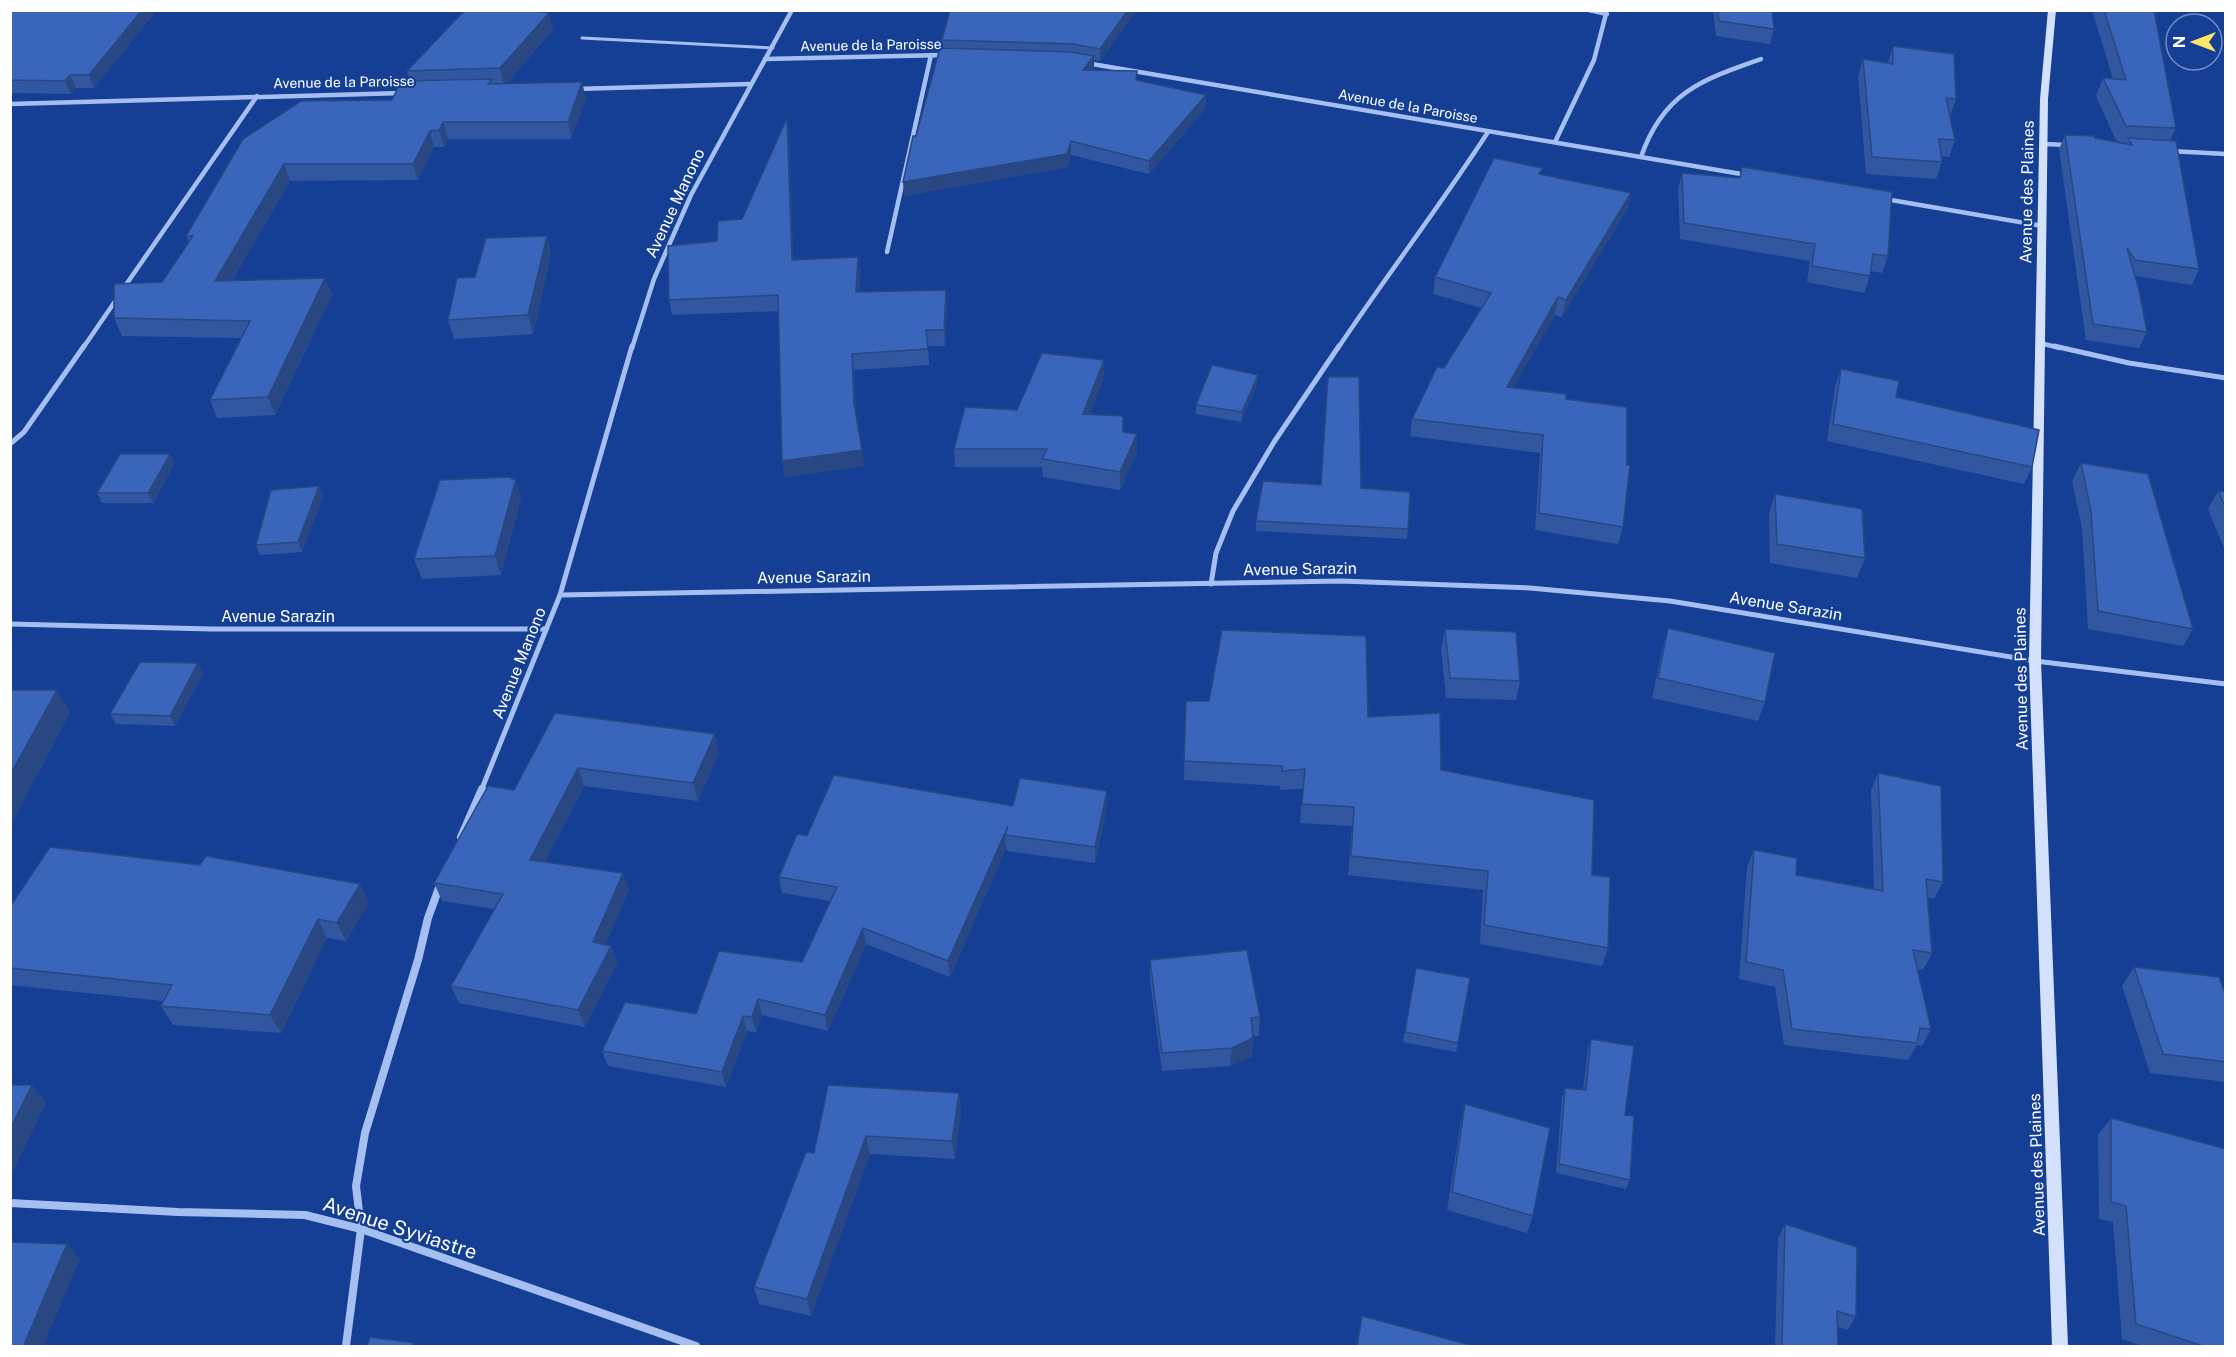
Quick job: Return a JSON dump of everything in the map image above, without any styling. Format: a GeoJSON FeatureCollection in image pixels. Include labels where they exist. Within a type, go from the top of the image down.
{"type":"FeatureCollection","features":[{"type":"Feature","properties":{"kind":"street","name":"Avenue Manono"},"geometry":{"type":"LineString","coordinates":[[458,842],[496,757],[560,595],[626,366],[654,279],[691,195],[792,10]]}},
{"type":"Feature","properties":{"kind":"street"},"geometry":{"type":"LineString","coordinates":[[1555,142],[1592,64],[1607,12],[1589,10]]}},
{"type":"Feature","properties":{"kind":"street","name":"Avenue des Plaines"},"geometry":{"type":"LineString","coordinates":[[2052,10],[2044,99],[2035,661],[2060,1347]]}},
{"type":"Feature","properties":{"kind":"street"},"geometry":{"type":"LineString","coordinates":[[887,252],[931,55]]}},
{"type":"Feature","properties":{"kind":"street","name":"Avenue de la Paroisse"},"geometry":{"type":"LineString","coordinates":[[765,59],[953,55]]}},
{"type":"Feature","properties":{"kind":"street"},"geometry":{"type":"LineString","coordinates":[[1641,156],[1656,122],[1681,97],[1714,75],[1761,58]]}},
{"type":"Feature","properties":{"kind":"street","name":"Avenue de la Paroisse"},"geometry":{"type":"LineString","coordinates":[[1085,63],[1756,176]]}},
{"type":"Feature","properties":{"kind":"street"},"geometry":{"type":"LineString","coordinates":[[574,89],[750,84]]}},
{"type":"Feature","properties":{"kind":"street","name":"Avenue de la Paroisse"},"geometry":{"type":"LineString","coordinates":[[10,104],[409,93]]}},
{"type":"Feature","properties":{"kind":"street"},"geometry":{"type":"LineString","coordinates":[[10,444],[24,432],[33,420],[256,96]]}},
{"type":"Feature","properties":{"kind":"street"},"geometry":{"type":"LineString","coordinates":[[1211,584],[1216,553],[1233,511],[1274,442],[1390,270],[1448,194],[1488,132]]}},
{"type":"Feature","properties":{"kind":"street"},"geometry":{"type":"LineString","coordinates":[[2044,144],[2079,146]]}},
{"type":"Feature","properties":{"kind":"street"},"geometry":{"type":"LineString","coordinates":[[2162,151],[2226,154]]}},
{"type":"Feature","properties":{"kind":"street"},"geometry":{"type":"LineString","coordinates":[[1882,198],[2043,226]]}},
{"type":"Feature","properties":{"kind":"street"},"geometry":{"type":"LineString","coordinates":[[2040,343],[2129,363],[2226,378]]}},
{"type":"Feature","properties":{"kind":"street","name":"Avenue Sarazin"},"geometry":{"type":"LineString","coordinates":[[560,595],[1341,582],[1530,588],[1670,601],[2035,661],[2226,684]]}},
{"type":"Feature","properties":{"kind":"street","name":"Avenue Sarazin"},"geometry":{"type":"LineString","coordinates":[[10,624],[93,628],[546,629]]}},
{"type":"Feature","properties":{"kind":"street"},"geometry":{"type":"LineString","coordinates":[[346,1347],[360,1229],[356,1186],[365,1133],[418,960],[428,918],[444,874]]}},
{"type":"Feature","properties":{"kind":"street","name":"Avenue Syviastre"},"geometry":{"type":"LineString","coordinates":[[10,1203],[305,1215],[360,1229],[696,1347]]}},
{"type":"Feature","properties":{"kind":"lane"},"geometry":{"type":"LineString","coordinates":[[582,38],[773,48]]}},
{"type":"Feature","properties":{"kind":"building"},"geometry":{"type":"Polygon","coordinates":[[[10,10],[142,10],[89,75],[70,75],[65,81],[10,80],[10,10]]]}},
{"type":"Feature","properties":{"kind":"building"},"geometry":{"type":"Polygon","coordinates":[[[465,10],[526,10],[549,13],[500,68],[407,71],[465,10]]]}},
{"type":"Feature","properties":{"kind":"building"},"geometry":{"type":"Polygon","coordinates":[[[950,10],[1128,10],[1100,49],[1073,44],[942,40],[950,10]]]}},
{"type":"Feature","properties":{"kind":"building"},"geometry":{"type":"Polygon","coordinates":[[[1718,10],[1772,10],[1774,29],[1719,21],[1718,10]]]}},
{"type":"Feature","properties":{"kind":"building"},"geometry":{"type":"Polygon","coordinates":[[[2104,10],[2154,10],[2176,128],[2126,126],[2103,78],[2126,80],[2104,10]]]}},
{"type":"Feature","properties":{"kind":"building"},"geometry":{"type":"Polygon","coordinates":[[[1893,46],[1954,54],[1956,99],[1946,98],[1955,140],[1939,139],[1942,162],[1872,157],[1863,59],[1893,64],[1893,46]]]}},
{"type":"Feature","properties":{"kind":"building"},"geometry":{"type":"Polygon","coordinates":[[[940,48],[1072,52],[1094,56],[1083,70],[1137,71],[1136,80],[1206,95],[1149,161],[1071,141],[1067,154],[903,182],[913,136],[916,136],[940,48]]]}},
{"type":"Feature","properties":{"kind":"building"},"geometry":{"type":"Polygon","coordinates":[[[492,79],[488,84],[582,82],[568,122],[443,122],[439,130],[430,131],[413,164],[284,164],[215,281],[325,278],[268,397],[210,400],[250,321],[114,318],[114,284],[162,282],[193,236],[186,236],[243,139],[301,101],[392,100],[401,81],[492,79]]]}},
{"type":"Feature","properties":{"kind":"building"},"geometry":{"type":"Polygon","coordinates":[[[787,118],[792,260],[858,257],[856,292],[946,290],[944,330],[926,330],[928,349],[852,354],[854,403],[862,450],[782,461],[778,295],[669,300],[668,246],[717,241],[718,221],[742,219],[787,118]]]}},
{"type":"Feature","properties":{"kind":"building"},"geometry":{"type":"Polygon","coordinates":[[[2065,135],[2094,136],[2132,145],[2128,138],[2176,141],[2199,269],[2135,260],[2127,248],[2139,290],[2147,332],[2093,324],[2065,135]]]}},
{"type":"Feature","properties":{"kind":"building"},"geometry":{"type":"Polygon","coordinates":[[[1494,158],[1543,168],[1539,174],[1631,193],[1566,300],[1558,297],[1507,387],[1566,394],[1566,399],[1627,407],[1627,465],[1630,465],[1623,527],[1539,513],[1543,435],[1412,419],[1437,367],[1444,368],[1491,293],[1435,277],[1494,158]]]}},
{"type":"Feature","properties":{"kind":"building"},"geometry":{"type":"Polygon","coordinates":[[[1742,167],[1892,192],[1888,256],[1873,254],[1870,276],[1812,266],[1815,244],[1684,223],[1682,173],[1740,178],[1742,167]]]}},
{"type":"Feature","properties":{"kind":"building"},"geometry":{"type":"Polygon","coordinates":[[[547,236],[528,315],[448,320],[457,278],[475,277],[486,238],[547,236]]]}},
{"type":"Feature","properties":{"kind":"building"},"geometry":{"type":"Polygon","coordinates":[[[1042,353],[1104,360],[1083,414],[1123,416],[1123,432],[1137,434],[1120,472],[1042,459],[1047,449],[954,449],[965,407],[1017,410],[1042,353]]]}},
{"type":"Feature","properties":{"kind":"building"},"geometry":{"type":"Polygon","coordinates":[[[1212,365],[1258,375],[1242,412],[1196,405],[1212,365]]]}},
{"type":"Feature","properties":{"kind":"building"},"geometry":{"type":"Polygon","coordinates":[[[1841,369],[1899,381],[1896,397],[2039,430],[2032,467],[1833,424],[1841,369]]]}},
{"type":"Feature","properties":{"kind":"building"},"geometry":{"type":"Polygon","coordinates":[[[1328,377],[1359,377],[1361,488],[1410,492],[1408,529],[1256,521],[1263,481],[1321,485],[1328,377]]]}},
{"type":"Feature","properties":{"kind":"building"},"geometry":{"type":"Polygon","coordinates":[[[120,454],[170,454],[148,493],[97,493],[120,454]]]}},
{"type":"Feature","properties":{"kind":"building"},"geometry":{"type":"Polygon","coordinates":[[[2081,463],[2148,474],[2193,629],[2098,611],[2091,511],[2081,463]]]}},
{"type":"Feature","properties":{"kind":"building"},"geometry":{"type":"Polygon","coordinates":[[[512,477],[516,479],[495,556],[414,559],[440,480],[512,477]]]}},
{"type":"Feature","properties":{"kind":"building"},"geometry":{"type":"Polygon","coordinates":[[[319,486],[298,542],[256,545],[271,490],[319,486]]]}},
{"type":"Feature","properties":{"kind":"building"},"geometry":{"type":"Polygon","coordinates":[[[2218,491],[2226,492],[2226,509],[2218,491]]]}},
{"type":"Feature","properties":{"kind":"building"},"geometry":{"type":"Polygon","coordinates":[[[1775,494],[1862,509],[1865,558],[1777,544],[1775,494]]]}},
{"type":"Feature","properties":{"kind":"building"},"geometry":{"type":"Polygon","coordinates":[[[1668,628],[1775,653],[1765,702],[1658,678],[1668,628]]]}},
{"type":"Feature","properties":{"kind":"building"},"geometry":{"type":"Polygon","coordinates":[[[1445,629],[1516,632],[1520,681],[1450,678],[1445,629]]]}},
{"type":"Feature","properties":{"kind":"building"},"geometry":{"type":"Polygon","coordinates":[[[1222,630],[1366,636],[1368,717],[1440,713],[1441,770],[1594,800],[1592,875],[1610,877],[1608,948],[1484,925],[1488,871],[1351,856],[1354,807],[1302,804],[1305,769],[1282,771],[1282,766],[1184,761],[1186,701],[1209,701],[1222,630]]]}},
{"type":"Feature","properties":{"kind":"building"},"geometry":{"type":"Polygon","coordinates":[[[140,662],[198,663],[170,716],[110,714],[140,662]]]}},
{"type":"Feature","properties":{"kind":"building"},"geometry":{"type":"Polygon","coordinates":[[[10,690],[57,690],[10,775],[10,690]]]}},
{"type":"Feature","properties":{"kind":"building"},"geometry":{"type":"Polygon","coordinates":[[[555,713],[715,734],[693,783],[578,768],[530,860],[623,873],[593,942],[611,946],[578,1010],[451,986],[503,894],[434,883],[488,786],[514,790],[555,713]]]}},
{"type":"Feature","properties":{"kind":"building"},"geometry":{"type":"Polygon","coordinates":[[[1878,773],[1941,786],[1943,882],[1926,879],[1932,953],[1913,950],[1931,1029],[1920,1028],[1917,1043],[1792,1029],[1783,970],[1746,962],[1754,850],[1797,858],[1796,875],[1883,891],[1878,773]]]}},
{"type":"Feature","properties":{"kind":"building"},"geometry":{"type":"Polygon","coordinates":[[[834,775],[1013,806],[1020,778],[1107,791],[1095,847],[1005,835],[1008,826],[948,961],[863,928],[825,1015],[758,999],[752,1017],[743,1016],[722,1072],[602,1051],[625,1002],[696,1014],[719,951],[802,962],[837,887],[779,877],[797,834],[807,836],[834,775]]]}},
{"type":"Feature","properties":{"kind":"building"},"geometry":{"type":"Polygon","coordinates":[[[50,847],[200,865],[206,856],[360,884],[337,923],[318,919],[270,1015],[161,1006],[172,985],[10,968],[10,907],[50,847]]]}},
{"type":"Feature","properties":{"kind":"building"},"geometry":{"type":"Polygon","coordinates":[[[1247,950],[1260,1017],[1251,1018],[1253,1038],[1232,1048],[1162,1053],[1150,960],[1247,950]]]}},
{"type":"Feature","properties":{"kind":"building"},"geometry":{"type":"Polygon","coordinates":[[[2134,967],[2219,977],[2226,996],[2226,1062],[2163,1054],[2134,967]]]}},
{"type":"Feature","properties":{"kind":"building"},"geometry":{"type":"Polygon","coordinates":[[[1416,968],[1470,978],[1458,1043],[1405,1032],[1416,968]]]}},
{"type":"Feature","properties":{"kind":"building"},"geometry":{"type":"Polygon","coordinates":[[[1591,1039],[1634,1046],[1625,1115],[1634,1116],[1630,1180],[1559,1164],[1565,1088],[1586,1090],[1591,1039]]]}},
{"type":"Feature","properties":{"kind":"building"},"geometry":{"type":"Polygon","coordinates":[[[10,1085],[32,1085],[10,1129],[10,1085]]]}},
{"type":"Feature","properties":{"kind":"building"},"geometry":{"type":"Polygon","coordinates":[[[828,1085],[959,1093],[952,1141],[866,1136],[807,1299],[754,1287],[806,1152],[814,1153],[828,1085]]]}},
{"type":"Feature","properties":{"kind":"building"},"geometry":{"type":"Polygon","coordinates":[[[1465,1104],[1550,1128],[1533,1216],[1452,1192],[1465,1104]]]}},
{"type":"Feature","properties":{"kind":"building"},"geometry":{"type":"Polygon","coordinates":[[[2111,1118],[2226,1149],[2226,1347],[2206,1347],[2136,1324],[2126,1206],[2111,1202],[2111,1118]]]}},
{"type":"Feature","properties":{"kind":"building"},"geometry":{"type":"Polygon","coordinates":[[[1785,1224],[1857,1247],[1856,1317],[1837,1311],[1838,1347],[1782,1347],[1785,1224]]]}},
{"type":"Feature","properties":{"kind":"building"},"geometry":{"type":"Polygon","coordinates":[[[11,1242],[67,1244],[23,1347],[10,1347],[11,1242]]]}},
{"type":"Feature","properties":{"kind":"building"},"geometry":{"type":"Polygon","coordinates":[[[1362,1316],[1474,1346],[1474,1347],[1357,1347],[1362,1316]]]}},
{"type":"Feature","properties":{"kind":"building"},"geometry":{"type":"Polygon","coordinates":[[[370,1337],[414,1343],[412,1347],[367,1347],[370,1337]]]}}]}
